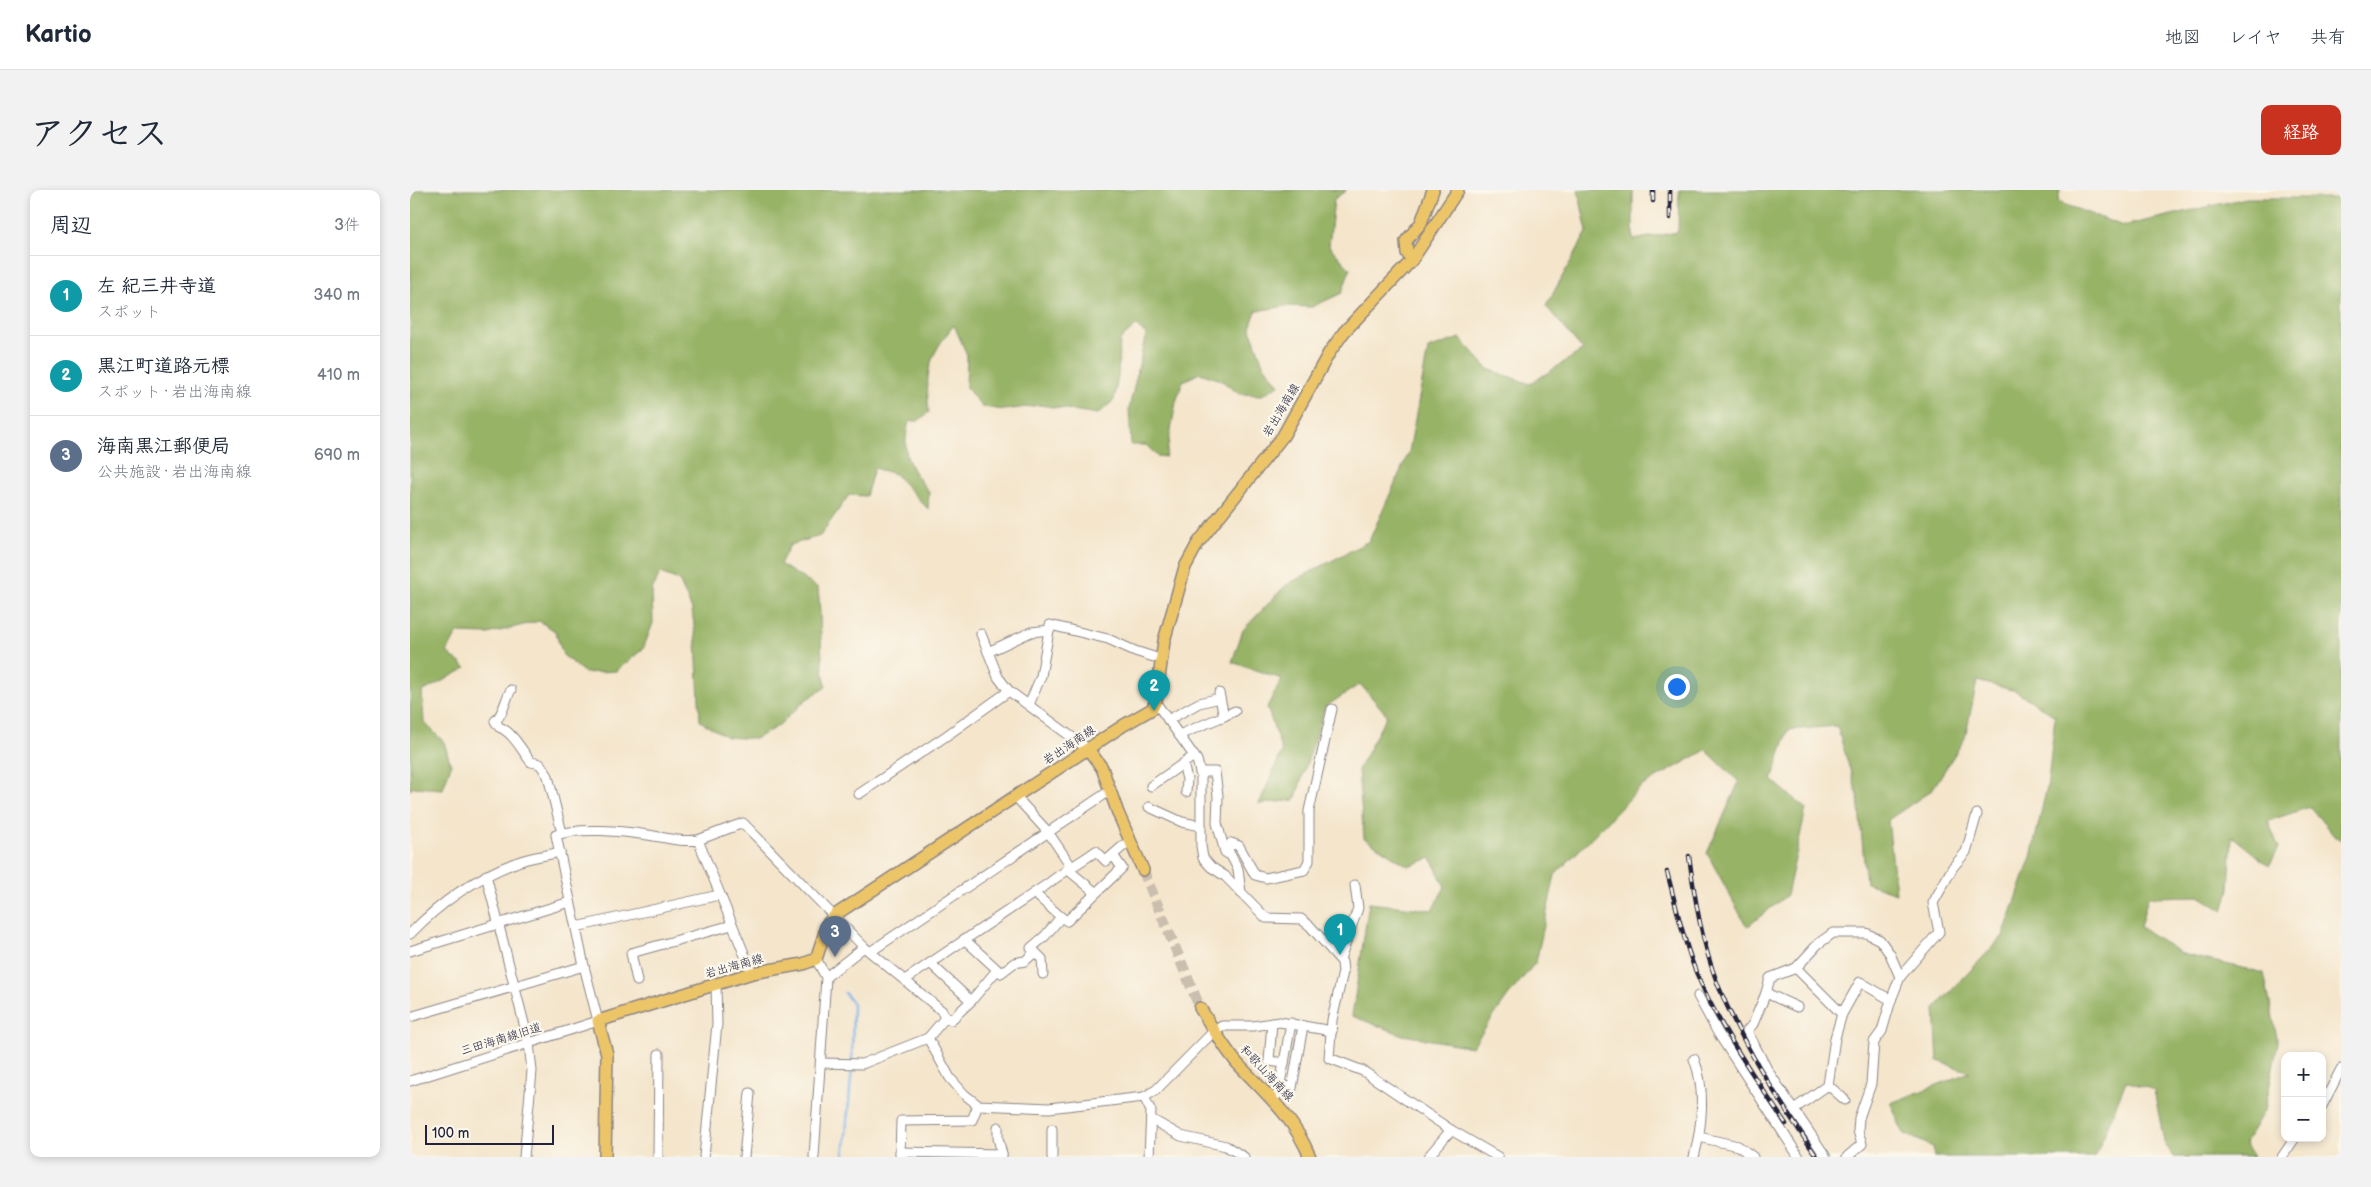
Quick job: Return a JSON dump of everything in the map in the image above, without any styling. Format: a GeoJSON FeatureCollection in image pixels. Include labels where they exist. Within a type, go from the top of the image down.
{"type":"FeatureCollection","features":[{"type":"Feature","properties":{"kind":"main road"},"geometry":{"type":"LineString","coordinates":[[1412,260],[1407,253],[1406,241],[1421,223],[1433,190]]}},
{"type":"Feature","properties":{"kind":"main road","name":"岩出海南線"},"geometry":{"type":"LineString","coordinates":[[598,1021],[752,973],[803,964],[816,959],[828,923],[835,915],[1124,725],[1152,709],[1154,706],[1160,659],[1185,567],[1198,543],[1283,436],[1329,353],[1344,332],[1412,260],[1458,190]]}},
{"type":"Feature","properties":{"kind":"main road"},"geometry":{"type":"LineString","coordinates":[[1088,749],[1102,768],[1143,870]]}},
{"type":"Feature","properties":{"kind":"main road","name":"和歌山海南線"},"geometry":{"type":"LineString","coordinates":[[1200,1008],[1237,1062],[1273,1099],[1302,1139],[1307,1156]]}},
{"type":"Feature","properties":{"kind":"main road"},"geometry":{"type":"LineString","coordinates":[[598,1021],[607,1054],[605,1157]]}},
{"type":"Feature","properties":{"kind":"street"},"geometry":{"type":"LineString","coordinates":[[1029,705],[1041,676],[1050,625],[1108,639],[1135,651],[1160,659]]}},
{"type":"Feature","properties":{"kind":"street"},"geometry":{"type":"LineString","coordinates":[[988,652],[1031,632],[1050,630]]}},
{"type":"Feature","properties":{"kind":"street"},"geometry":{"type":"LineString","coordinates":[[981,634],[998,677],[1009,691],[1088,749]]}},
{"type":"Feature","properties":{"kind":"street"},"geometry":{"type":"LineString","coordinates":[[511,690],[506,697],[499,718],[495,721],[499,727],[505,729],[512,736],[531,762],[540,764],[548,776],[562,833]]}},
{"type":"Feature","properties":{"kind":"street"},"geometry":{"type":"LineString","coordinates":[[859,794],[1009,691]]}},
{"type":"Feature","properties":{"kind":"street"},"geometry":{"type":"LineString","coordinates":[[1168,720],[1199,703],[1219,695],[1224,716]]}},
{"type":"Feature","properties":{"kind":"street"},"geometry":{"type":"LineString","coordinates":[[1154,706],[1160,707],[1194,756],[1200,772],[1203,858],[1241,892],[1266,918],[1301,919],[1310,926],[1342,962],[1343,972],[1329,1058],[1363,1070],[1451,1130],[1498,1157]]}},
{"type":"Feature","properties":{"kind":"street"},"geometry":{"type":"LineString","coordinates":[[1241,892],[1238,869],[1228,850],[1232,843],[1239,846],[1255,875],[1266,878],[1304,870],[1309,860],[1308,810],[1332,709]]}},
{"type":"Feature","properties":{"kind":"street"},"geometry":{"type":"LineString","coordinates":[[1179,735],[1234,711]]}},
{"type":"Feature","properties":{"kind":"street"},"geometry":{"type":"LineString","coordinates":[[1151,786],[1194,756]]}},
{"type":"Feature","properties":{"kind":"street"},"geometry":{"type":"LineString","coordinates":[[1183,764],[1187,779],[1186,792]]}},
{"type":"Feature","properties":{"kind":"street"},"geometry":{"type":"LineString","coordinates":[[1200,772],[1215,772],[1218,796],[1218,823],[1225,852],[1233,859]]}},
{"type":"Feature","properties":{"kind":"street"},"geometry":{"type":"LineString","coordinates":[[826,976],[1111,790]]}},
{"type":"Feature","properties":{"kind":"street"},"geometry":{"type":"LineString","coordinates":[[1016,797],[1048,832],[1069,867],[1095,892]]}},
{"type":"Feature","properties":{"kind":"street"},"geometry":{"type":"LineString","coordinates":[[1149,806],[1182,822],[1201,826]]}},
{"type":"Feature","properties":{"kind":"street"},"geometry":{"type":"LineString","coordinates":[[1847,1157],[1862,1144],[1858,1131],[1858,1118],[1871,1084],[1874,1042],[1882,1031],[1900,977],[1939,932],[1933,903],[1953,867],[1966,852],[1976,814]]}},
{"type":"Feature","properties":{"kind":"street"},"geometry":{"type":"LineString","coordinates":[[598,1021],[584,966],[556,835],[580,830],[648,835],[682,842],[698,840],[744,823],[770,853],[835,915],[867,950],[951,1020],[971,1001],[997,970]]}},
{"type":"Feature","properties":{"kind":"street"},"geometry":{"type":"LineString","coordinates":[[698,840],[752,973]]}},
{"type":"Feature","properties":{"kind":"street"},"geometry":{"type":"LineString","coordinates":[[905,980],[1096,850],[1106,861],[1130,840]]}},
{"type":"Feature","properties":{"kind":"street"},"geometry":{"type":"LineString","coordinates":[[410,934],[431,912],[486,875],[517,862],[560,852]]}},
{"type":"Feature","properties":{"kind":"street"},"geometry":{"type":"LineString","coordinates":[[1034,893],[1067,922],[1095,892],[1106,886],[1122,868],[1113,855]]}},
{"type":"Feature","properties":{"kind":"street"},"geometry":{"type":"LineString","coordinates":[[486,875],[529,1043],[532,1070],[524,1157]]}},
{"type":"Feature","properties":{"kind":"street"},"geometry":{"type":"LineString","coordinates":[[1340,959],[1358,908],[1354,885]]}},
{"type":"Feature","properties":{"kind":"street"},"geometry":{"type":"LineString","coordinates":[[576,927],[719,895]]}},
{"type":"Feature","properties":{"kind":"street"},"geometry":{"type":"LineString","coordinates":[[410,951],[570,902]]}},
{"type":"Feature","properties":{"kind":"street"},"geometry":{"type":"LineString","coordinates":[[964,939],[1001,974],[1014,963],[1025,961],[1061,917]]}},
{"type":"Feature","properties":{"kind":"street"},"geometry":{"type":"LineString","coordinates":[[637,982],[631,953],[732,925]]}},
{"type":"Feature","properties":{"kind":"street"},"geometry":{"type":"LineString","coordinates":[[1826,1157],[1768,1071],[1747,1032],[1753,1024],[1770,978],[1796,968],[1818,944],[1834,933],[1866,933],[1880,940],[1890,954],[1900,977]]}},
{"type":"Feature","properties":{"kind":"street"},"geometry":{"type":"LineString","coordinates":[[1033,950],[1042,959],[1043,974]]}},
{"type":"Feature","properties":{"kind":"street"},"geometry":{"type":"LineString","coordinates":[[814,1157],[826,976],[816,959]]}},
{"type":"Feature","properties":{"kind":"street"},"geometry":{"type":"LineString","coordinates":[[930,963],[971,1001]]}},
{"type":"Feature","properties":{"kind":"street"},"geometry":{"type":"LineString","coordinates":[[410,1017],[584,966]]}},
{"type":"Feature","properties":{"kind":"street"},"geometry":{"type":"LineString","coordinates":[[1796,968],[1842,1014]]}},
{"type":"Feature","properties":{"kind":"street"},"geometry":{"type":"LineString","coordinates":[[1794,1109],[1828,1086],[1835,1038],[1842,1014],[1860,982],[1891,1000]]}},
{"type":"Feature","properties":{"kind":"street"},"geometry":{"type":"LineString","coordinates":[[704,1157],[717,1024],[716,985]]}},
{"type":"Feature","properties":{"kind":"street"},"geometry":{"type":"LineString","coordinates":[[1766,993],[1798,1008]]}},
{"type":"Feature","properties":{"kind":"street"},"geometry":{"type":"LineString","coordinates":[[1698,996],[1718,1033],[1799,1157]]}},
{"type":"Feature","properties":{"kind":"street"},"geometry":{"type":"LineString","coordinates":[[821,1063],[862,1064],[928,1038],[945,1018],[944,1015]]}},
{"type":"Feature","properties":{"kind":"street","name":"三田海南線旧道"},"geometry":{"type":"LineString","coordinates":[[410,1080],[598,1021]]}},
{"type":"Feature","properties":{"kind":"street"},"geometry":{"type":"LineString","coordinates":[[1272,1023],[1268,1061],[1284,1063]]}},
{"type":"Feature","properties":{"kind":"street"},"geometry":{"type":"LineString","coordinates":[[928,1038],[950,1078],[964,1094],[978,1105],[1049,1108],[1144,1097],[1156,1090],[1214,1031],[1222,1026],[1291,1023],[1332,1031]]}},
{"type":"Feature","properties":{"kind":"street"},"geometry":{"type":"LineString","coordinates":[[1273,1099],[1278,1094],[1291,1023]]}},
{"type":"Feature","properties":{"kind":"street"},"geometry":{"type":"LineString","coordinates":[[1280,1085],[1292,1088],[1303,1026]]}},
{"type":"Feature","properties":{"kind":"street"},"geometry":{"type":"LineString","coordinates":[[658,1157],[660,1054]]}},
{"type":"Feature","properties":{"kind":"street"},"geometry":{"type":"LineString","coordinates":[[1694,1059],[1701,1077],[1699,1137],[1694,1157]]}},
{"type":"Feature","properties":{"kind":"street"},"geometry":{"type":"LineString","coordinates":[[2326,1098],[2341,1069]]}},
{"type":"Feature","properties":{"kind":"street"},"geometry":{"type":"LineString","coordinates":[[1828,1086],[1845,1100]]}},
{"type":"Feature","properties":{"kind":"street"},"geometry":{"type":"LineString","coordinates":[[744,1157],[750,1093]]}},
{"type":"Feature","properties":{"kind":"street"},"geometry":{"type":"LineString","coordinates":[[1144,1097],[1151,1111],[1149,1157]]}},
{"type":"Feature","properties":{"kind":"street"},"geometry":{"type":"LineString","coordinates":[[978,1105],[972,1120],[901,1121],[900,1154],[1002,1156],[998,1138],[998,1127]]}},
{"type":"Feature","properties":{"kind":"street"},"geometry":{"type":"LineString","coordinates":[[1151,1119],[1181,1136],[1226,1146],[1228,1152],[1244,1157]]}},
{"type":"Feature","properties":{"kind":"street"},"geometry":{"type":"LineString","coordinates":[[1052,1129],[1052,1157]]}},
{"type":"Feature","properties":{"kind":"street"},"geometry":{"type":"LineString","coordinates":[[1428,1157],[1451,1130]]}},
{"type":"Feature","properties":{"kind":"street"},"geometry":{"type":"LineString","coordinates":[[1699,1137],[1738,1146],[1753,1157]]}},
{"type":"Feature","properties":{"kind":"street"},"geometry":{"type":"LineString","coordinates":[[2282,1157],[2292,1142]]}},
{"type":"Feature","properties":{"kind":"green space"},"geometry":{"type":"Polygon","coordinates":[[[410,190],[1347,190],[1334,199],[1329,246],[1350,269],[1342,293],[1312,307],[1286,306],[1256,311],[1250,328],[1263,364],[1279,385],[1262,395],[1239,394],[1221,380],[1200,373],[1183,381],[1176,402],[1166,457],[1157,456],[1146,445],[1131,445],[1129,409],[1146,334],[1136,326],[1120,340],[1118,376],[1114,400],[1098,414],[1040,405],[1005,410],[982,407],[966,387],[967,355],[954,325],[939,346],[930,365],[928,375],[929,412],[918,421],[909,421],[907,433],[906,452],[908,460],[929,492],[928,509],[895,474],[874,468],[866,496],[849,495],[820,536],[790,545],[780,564],[818,588],[822,662],[826,687],[807,699],[778,726],[755,739],[727,737],[700,721],[696,640],[692,610],[679,580],[660,573],[652,590],[653,623],[643,649],[616,671],[585,673],[563,655],[555,631],[539,621],[488,634],[457,633],[447,652],[466,668],[422,692],[424,722],[444,742],[451,765],[443,789],[412,787],[410,791],[410,190]]]}},
{"type":"Feature","properties":{"kind":"green space"},"geometry":{"type":"Polygon","coordinates":[[[1578,190],[1633,190],[1633,240],[1678,232],[1679,190],[2060,190],[2058,202],[2123,226],[2246,198],[2341,198],[2341,840],[2335,837],[2310,807],[2268,821],[2279,848],[2269,866],[2232,836],[2229,889],[2223,911],[2199,896],[2148,897],[2140,927],[2182,954],[2264,973],[2278,1043],[2265,1109],[2245,1143],[2253,1157],[2173,1157],[2164,1141],[2154,1090],[2126,1081],[2095,1157],[1935,1157],[1933,1147],[1903,1133],[1891,1103],[1970,1072],[1938,1061],[1935,1008],[2003,936],[2031,857],[2048,782],[2055,716],[2016,691],[1977,681],[1965,738],[1932,790],[1888,820],[1896,893],[1866,883],[1858,797],[1837,726],[1788,730],[1772,780],[1806,809],[1787,895],[1747,927],[1707,853],[1739,782],[1706,750],[1642,786],[1555,875],[1536,962],[1508,996],[1472,1047],[1403,1035],[1352,1016],[1369,903],[1432,910],[1445,887],[1431,858],[1408,866],[1364,838],[1358,770],[1387,715],[1360,684],[1325,707],[1295,800],[1259,804],[1282,751],[1267,707],[1282,679],[1232,662],[1243,630],[1286,585],[1369,541],[1409,452],[1428,349],[1460,338],[1488,369],[1530,384],[1583,350],[1546,306],[1587,232],[1578,190]]]}},
{"type":"Feature","properties":{"kind":"waterway"},"geometry":{"type":"LineString","coordinates":[[845,993],[853,1004],[852,1061]]}},
{"type":"Feature","properties":{"kind":"waterway"},"geometry":{"type":"LineString","coordinates":[[844,1157],[852,1067]]}},
{"type":"Feature","properties":{"kind":"tunnel"},"geometry":{"type":"LineString","coordinates":[[1143,870],[1200,1008]]}},
{"type":"Feature","properties":{"kind":"railway"},"geometry":{"type":"LineString","coordinates":[[1653,190],[1653,201]]}},
{"type":"Feature","properties":{"kind":"railway"},"geometry":{"type":"LineString","coordinates":[[1670,190],[1670,218]]}},
{"type":"Feature","properties":{"kind":"railway"},"geometry":{"type":"LineString","coordinates":[[1689,856],[1703,938],[1718,985],[1751,1052],[1776,1095],[1817,1157]]}},
{"type":"Feature","properties":{"kind":"railway"},"geometry":{"type":"LineString","coordinates":[[1667,872],[1687,948],[1705,992],[1737,1050],[1786,1124]]}},
{"type":"Feature","properties":{"kind":"place","name":"黒江町道路元標"},"geometry":{"type":"Point","coordinates":[1154,711]}},
{"type":"Feature","properties":{"kind":"place","name":"左 紀三井寺道"},"geometry":{"type":"Point","coordinates":[1340,955]}},
{"type":"Feature","properties":{"kind":"place","name":"海南黒江郵便局"},"geometry":{"type":"Point","coordinates":[835,957]}}]}
